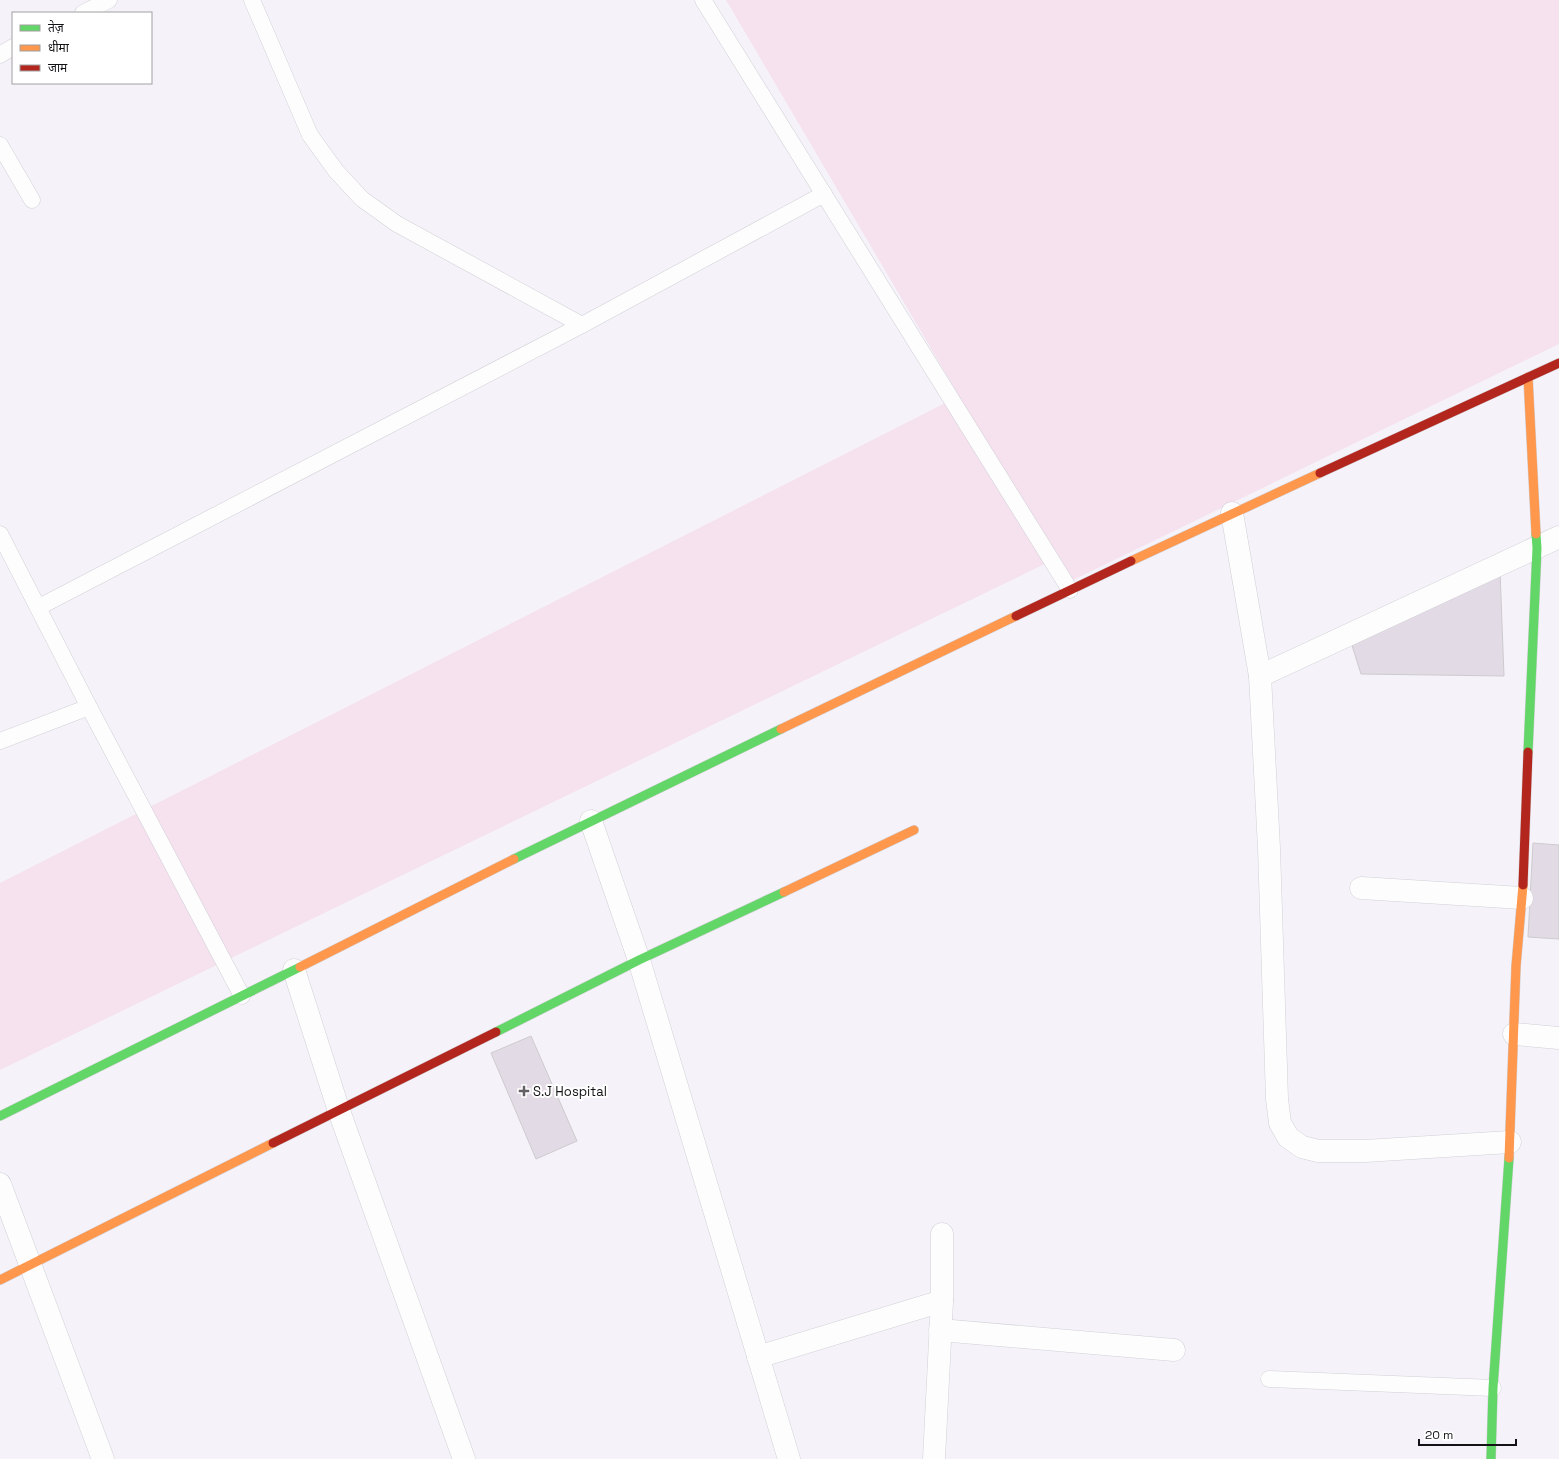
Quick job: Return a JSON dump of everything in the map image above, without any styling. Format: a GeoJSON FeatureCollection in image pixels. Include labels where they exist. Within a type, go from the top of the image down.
{"type":"FeatureCollection","features":[{"type":"Feature","properties":{"kind":"street"},"geometry":{"type":"LineString","coordinates":[[0,1116],[591,821],[1232,512],[1559,363]]}},
{"type":"Feature","properties":{"kind":"street"},"geometry":{"type":"LineString","coordinates":[[1491,1459],[1493,1388],[1510,1142],[1516,966],[1522,898],[1537,548],[1528,377]]}},
{"type":"Feature","properties":{"kind":"street"},"geometry":{"type":"LineString","coordinates":[[1232,512],[1260,676],[1269,848],[1277,1099],[1280,1123],[1288,1137],[1302,1147],[1318,1151],[1365,1150],[1510,1142]]}},
{"type":"Feature","properties":{"kind":"street"},"geometry":{"type":"LineString","coordinates":[[1260,676],[1559,537]]}},
{"type":"Feature","properties":{"kind":"street"},"geometry":{"type":"LineString","coordinates":[[591,821],[639,960],[789,1459]]}},
{"type":"Feature","properties":{"kind":"street"},"geometry":{"type":"LineString","coordinates":[[0,1280],[639,960],[914,830]]}},
{"type":"Feature","properties":{"kind":"street"},"geometry":{"type":"LineString","coordinates":[[1362,888],[1522,898]]}},
{"type":"Feature","properties":{"kind":"street"},"geometry":{"type":"LineString","coordinates":[[294,970],[339,1111],[464,1459]]}},
{"type":"Feature","properties":{"kind":"street"},"geometry":{"type":"LineString","coordinates":[[1514,1034],[1559,1038]]}},
{"type":"Feature","properties":{"kind":"street"},"geometry":{"type":"LineString","coordinates":[[0,1184],[103,1459]]}},
{"type":"Feature","properties":{"kind":"street"},"geometry":{"type":"LineString","coordinates":[[934,1459],[942,1301],[942,1234]]}},
{"type":"Feature","properties":{"kind":"street"},"geometry":{"type":"LineString","coordinates":[[758,1356],[942,1301]]}},
{"type":"Feature","properties":{"kind":"street"},"geometry":{"type":"LineString","coordinates":[[940,1330],[1174,1350]]}},
{"type":"Feature","properties":{"kind":"lane"},"geometry":{"type":"LineString","coordinates":[[85,12],[109,0]]}},
{"type":"Feature","properties":{"kind":"lane"},"geometry":{"type":"LineString","coordinates":[[252,0],[310,135],[336,171],[362,199],[397,224],[582,325]]}},
{"type":"Feature","properties":{"kind":"lane"},"geometry":{"type":"LineString","coordinates":[[703,0],[1070,590]]}},
{"type":"Feature","properties":{"kind":"lane"},"geometry":{"type":"LineString","coordinates":[[0,54],[12,48]]}},
{"type":"Feature","properties":{"kind":"lane"},"geometry":{"type":"LineString","coordinates":[[0,145],[32,200]]}},
{"type":"Feature","properties":{"kind":"lane"},"geometry":{"type":"LineString","coordinates":[[39,607],[582,325],[824,194]]}},
{"type":"Feature","properties":{"kind":"lane"},"geometry":{"type":"LineString","coordinates":[[0,534],[39,607],[89,707],[242,996]]}},
{"type":"Feature","properties":{"kind":"lane"},"geometry":{"type":"LineString","coordinates":[[0,741],[89,707]]}},
{"type":"Feature","properties":{"kind":"lane"},"geometry":{"type":"LineString","coordinates":[[1269,1379],[1493,1388]]}},
{"type":"Feature","properties":{"kind":"shaded area"},"geometry":{"type":"Polygon","coordinates":[[[726,0],[1559,0],[1559,344],[1069,582],[1055,559],[0,1070],[0,883],[959,396],[726,0]]]}},
{"type":"Feature","properties":{"kind":"building"},"geometry":{"type":"Polygon","coordinates":[[[1500,571],[1504,676],[1361,674],[1349,636],[1500,571]]]}},
{"type":"Feature","properties":{"kind":"building"},"geometry":{"type":"Polygon","coordinates":[[[1533,843],[1559,845],[1559,939],[1528,937],[1533,843]]]}},
{"type":"Feature","properties":{"kind":"building"},"geometry":{"type":"Polygon","coordinates":[[[531,1036],[577,1141],[536,1159],[491,1053],[531,1036]]]}},
{"type":"Feature","properties":{"kind":"traffic: fast"},"geometry":{"type":"LineString","coordinates":[[1528,752],[1537,548],[1536,534]]}},
{"type":"Feature","properties":{"kind":"traffic: fast"},"geometry":{"type":"LineString","coordinates":[[514,859],[781,729]]}},
{"type":"Feature","properties":{"kind":"traffic: fast"},"geometry":{"type":"LineString","coordinates":[[496,1032],[639,960],[784,892]]}},
{"type":"Feature","properties":{"kind":"traffic: fast"},"geometry":{"type":"LineString","coordinates":[[0,1116],[300,967]]}},
{"type":"Feature","properties":{"kind":"traffic: fast"},"geometry":{"type":"LineString","coordinates":[[1491,1459],[1493,1388],[1509,1158]]}},
{"type":"Feature","properties":{"kind":"traffic: slow"},"geometry":{"type":"LineString","coordinates":[[1528,377],[1536,534]]}},
{"type":"Feature","properties":{"kind":"traffic: slow"},"geometry":{"type":"LineString","coordinates":[[1131,561],[1320,473]]}},
{"type":"Feature","properties":{"kind":"traffic: slow"},"geometry":{"type":"LineString","coordinates":[[781,729],[1016,616]]}},
{"type":"Feature","properties":{"kind":"traffic: slow"},"geometry":{"type":"LineString","coordinates":[[784,892],[914,830]]}},
{"type":"Feature","properties":{"kind":"traffic: slow"},"geometry":{"type":"LineString","coordinates":[[300,967],[514,859]]}},
{"type":"Feature","properties":{"kind":"traffic: slow"},"geometry":{"type":"LineString","coordinates":[[1509,1158],[1516,966],[1523,885]]}},
{"type":"Feature","properties":{"kind":"traffic: slow"},"geometry":{"type":"LineString","coordinates":[[0,1280],[273,1143]]}},
{"type":"Feature","properties":{"kind":"traffic: jam"},"geometry":{"type":"LineString","coordinates":[[1320,473],[1559,363]]}},
{"type":"Feature","properties":{"kind":"traffic: jam"},"geometry":{"type":"LineString","coordinates":[[1016,616],[1131,561]]}},
{"type":"Feature","properties":{"kind":"traffic: jam"},"geometry":{"type":"LineString","coordinates":[[1523,885],[1528,752]]}},
{"type":"Feature","properties":{"kind":"traffic: jam"},"geometry":{"type":"LineString","coordinates":[[273,1143],[496,1032]]}},
{"type":"Feature","properties":{"kind":"place","name":"S.J Hospital"},"geometry":{"type":"Point","coordinates":[524,1091]}}]}
